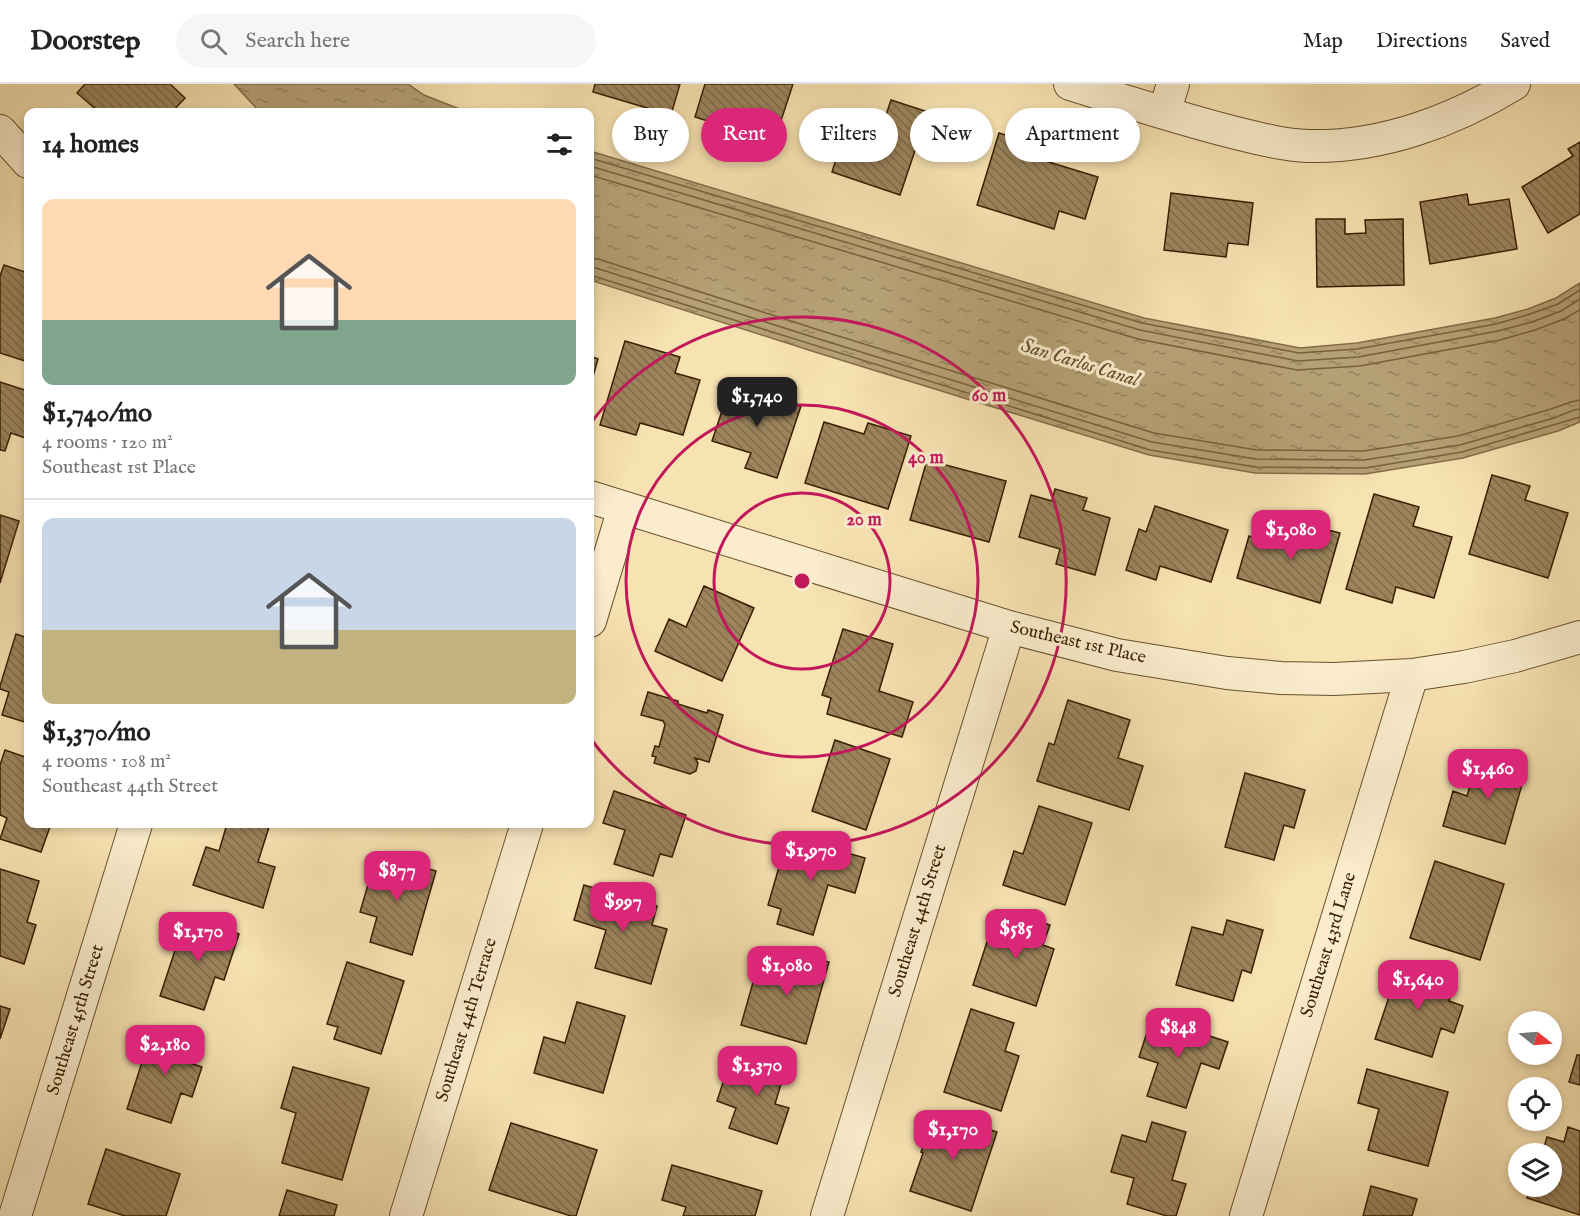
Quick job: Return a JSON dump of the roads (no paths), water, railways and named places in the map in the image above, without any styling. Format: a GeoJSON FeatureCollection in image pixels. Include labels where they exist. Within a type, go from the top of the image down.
{"type":"FeatureCollection","features":[{"type":"Feature","properties":{"kind":"street"},"geometry":{"type":"LineString","coordinates":[[1070,84],[1168,98],[1211,127],[1272,142],[1306,146],[1341,146],[1409,132],[1439,121],[1515,84]]}},
{"type":"Feature","properties":{"kind":"street"},"geometry":{"type":"LineString","coordinates":[[0,131],[24,158]]}},
{"type":"Feature","properties":{"kind":"street","name":"Southeast 1st Place"},"geometry":{"type":"LineString","coordinates":[[594,498],[1009,627],[1117,655],[1227,673],[1281,678],[1334,679],[1412,675],[1515,656],[1580,637]]}},
{"type":"Feature","properties":{"kind":"street"},"geometry":{"type":"LineString","coordinates":[[594,608],[624,508]]}},
{"type":"Feature","properties":{"kind":"street","name":"Southeast 44th Street"},"geometry":{"type":"LineString","coordinates":[[827,1216],[1009,627]]}},
{"type":"Feature","properties":{"kind":"street","name":"Southeast 43rd Lane"},"geometry":{"type":"LineString","coordinates":[[1246,1216],[1412,675]]}},
{"type":"Feature","properties":{"kind":"street","name":"Southeast 45th Street"},"geometry":{"type":"LineString","coordinates":[[15,1216],[135,828]]}},
{"type":"Feature","properties":{"kind":"street","name":"Southeast 44th Terrace"},"geometry":{"type":"LineString","coordinates":[[406,1216],[526,828]]}},
{"type":"Feature","properties":{"kind":"water"},"geometry":{"type":"Polygon","coordinates":[[[234,84],[408,84],[424,95],[457,108],[256,108],[234,84]]]}},
{"type":"Feature","properties":{"kind":"water","name":"San Carlos Canal"},"geometry":{"type":"Polygon","coordinates":[[[594,152],[612,158],[612,162],[626,162],[1144,318],[1300,348],[1357,343],[1495,318],[1556,298],[1580,283],[1580,422],[1558,431],[1463,458],[1365,474],[1255,473],[1149,455],[594,281],[594,152]]]}}]}
